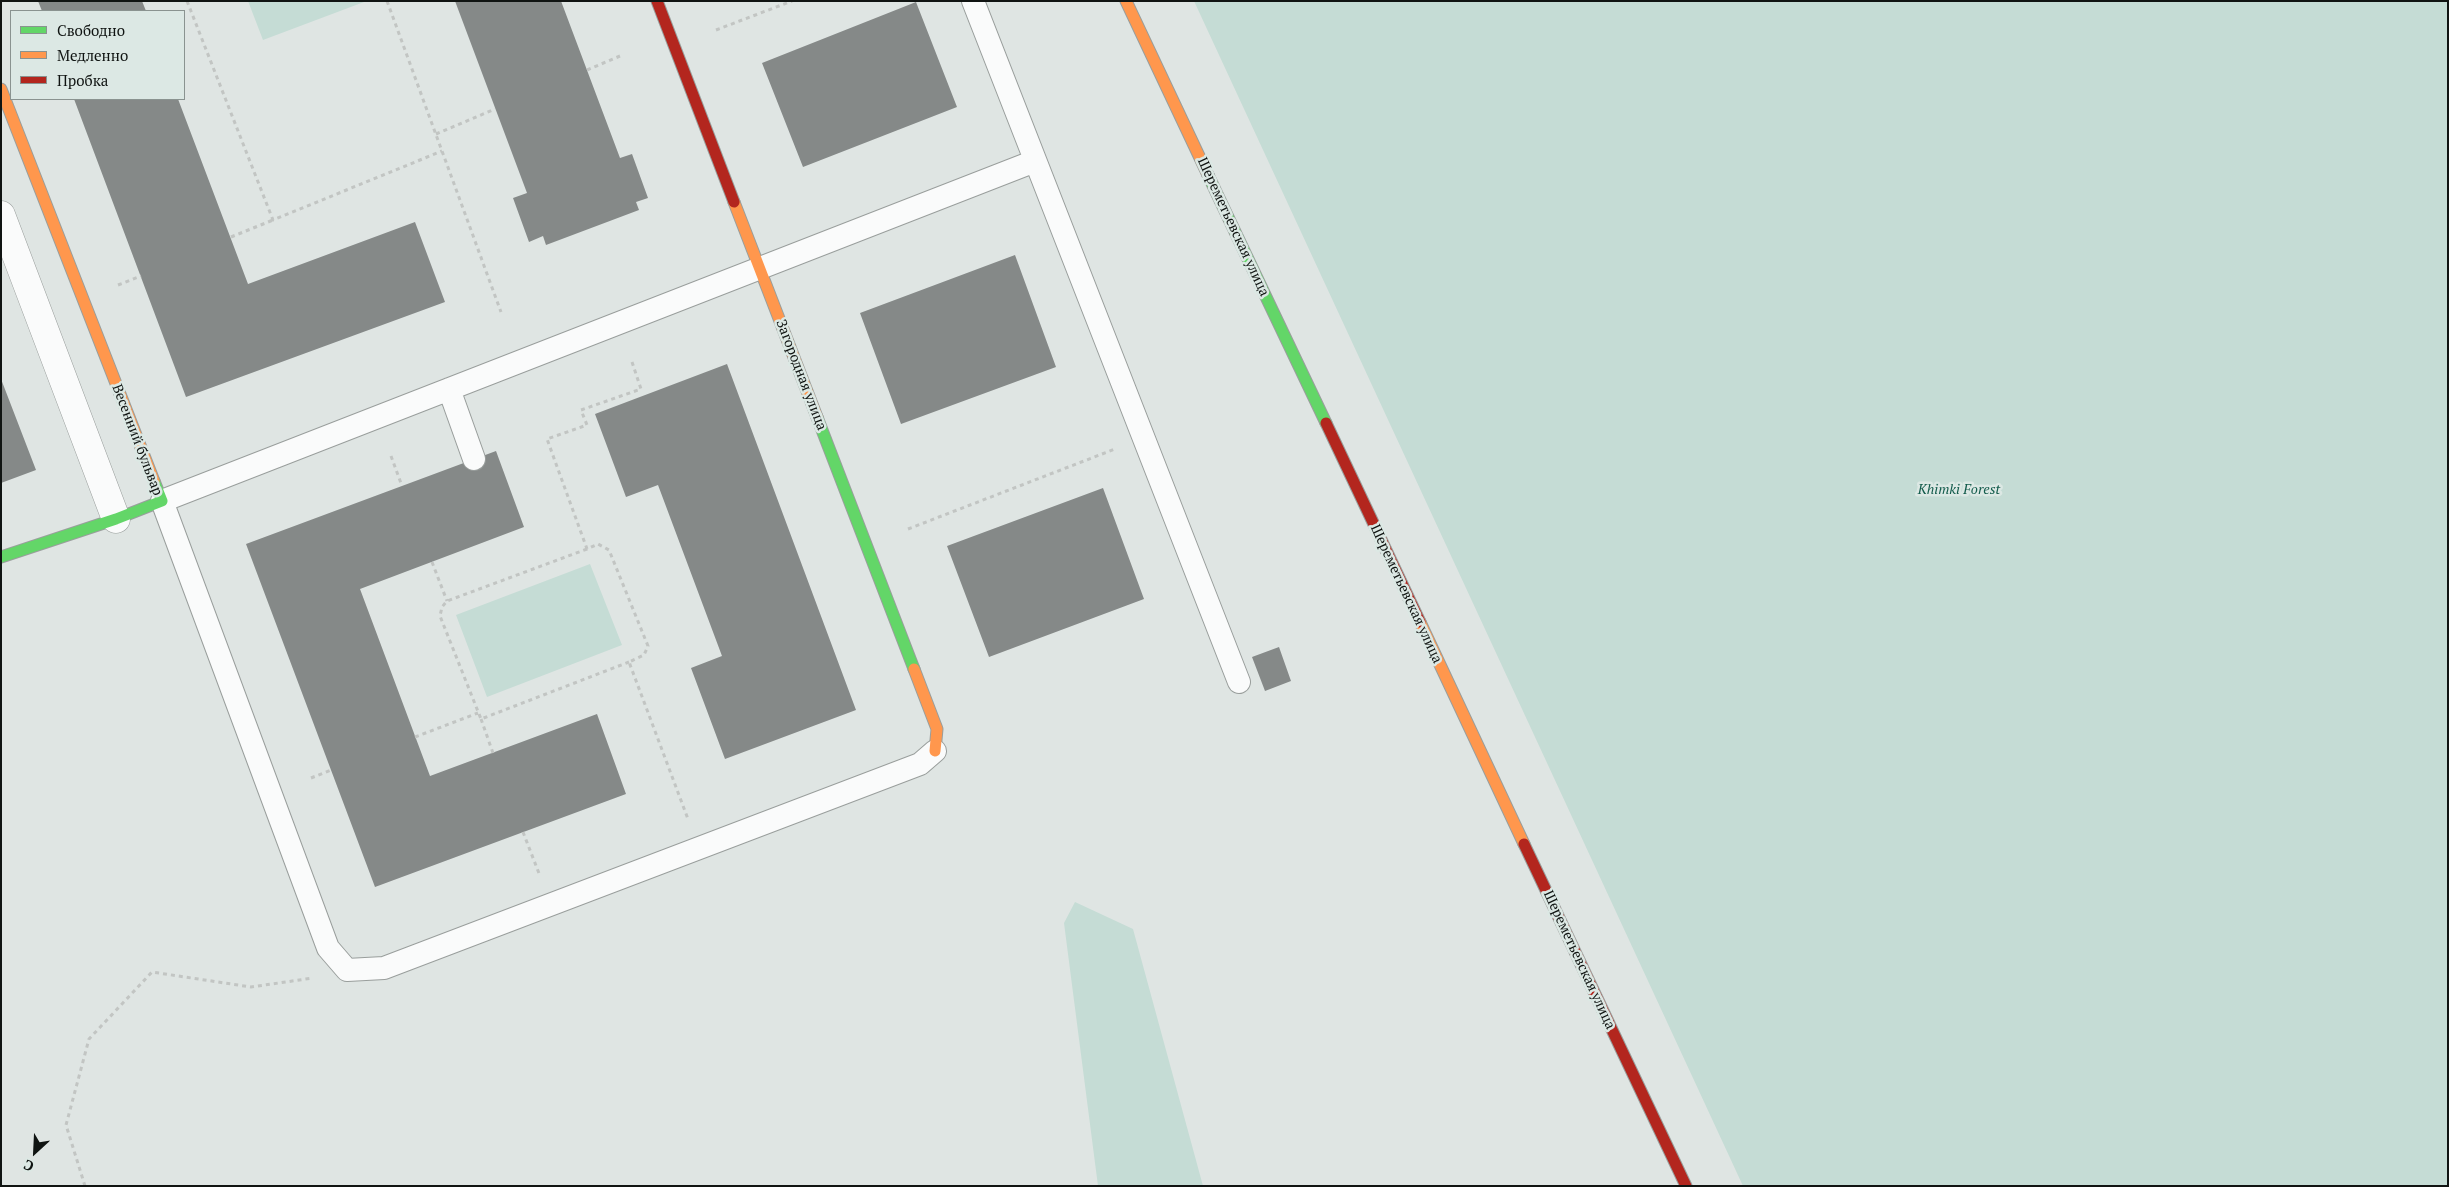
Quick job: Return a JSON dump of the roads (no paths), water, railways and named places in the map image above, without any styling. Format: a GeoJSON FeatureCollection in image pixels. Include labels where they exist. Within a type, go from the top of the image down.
{"type":"FeatureCollection","features":[{"type":"Feature","properties":{"kind":"street","name":"Загородная улица"},"geometry":{"type":"LineString","coordinates":[[657,1],[937,729],[935,751]]}},
{"type":"Feature","properties":{"kind":"street","name":"Шереметьевская улица"},"geometry":{"type":"LineString","coordinates":[[1126,1],[1686,1186]]}},
{"type":"Feature","properties":{"kind":"street","name":"Весенний бульвар"},"geometry":{"type":"LineString","coordinates":[[1,89],[162,501],[1,556]]}},
{"type":"Feature","properties":{"kind":"street"},"geometry":{"type":"LineString","coordinates":[[1,215],[116,518]]}},
{"type":"Feature","properties":{"kind":"lane"},"geometry":{"type":"LineString","coordinates":[[973,1],[1239,682]]}},
{"type":"Feature","properties":{"kind":"lane"},"geometry":{"type":"LineString","coordinates":[[935,751],[920,764],[384,968],[347,970],[328,948],[162,501],[1035,161]]}},
{"type":"Feature","properties":{"kind":"lane"},"geometry":{"type":"LineString","coordinates":[[449,389],[474,459]]}},
{"type":"Feature","properties":{"kind":"park label","name":"Khimki Forest"},"geometry":{"type":"Point","coordinates":[1959,490]}}]}
